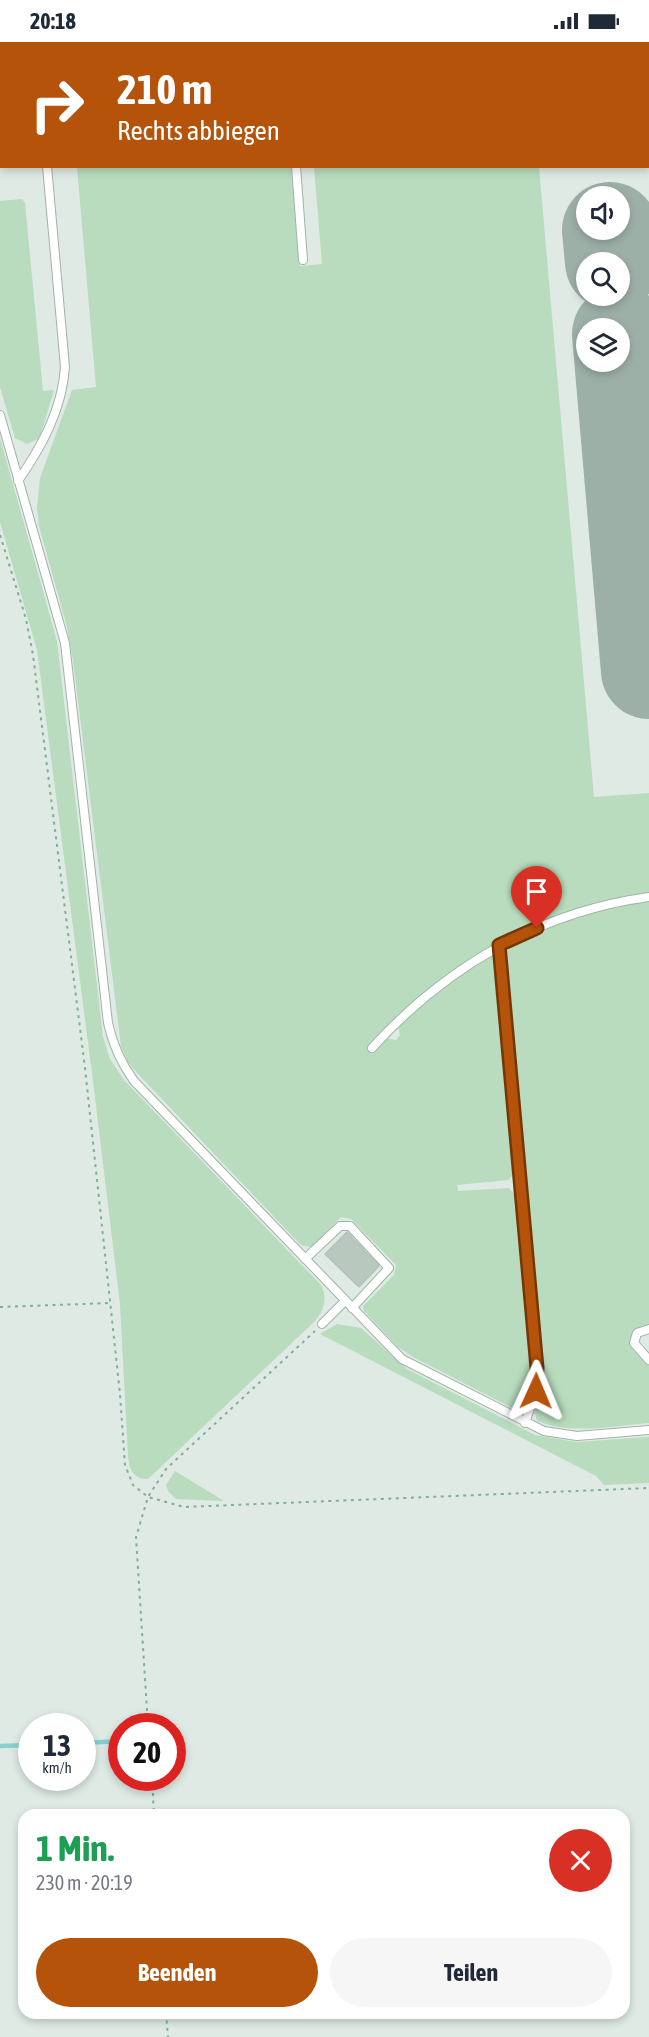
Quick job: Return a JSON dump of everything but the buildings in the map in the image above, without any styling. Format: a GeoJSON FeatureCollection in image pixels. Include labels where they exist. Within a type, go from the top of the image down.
{"type":"FeatureCollection","features":[{"type":"Feature","properties":{"kind":"lane"},"geometry":{"type":"LineString","coordinates":[[18,481],[44,443],[63,390],[65,367],[47,168]]}},
{"type":"Feature","properties":{"kind":"lane"},"geometry":{"type":"LineString","coordinates":[[296,168],[303,260]]}},
{"type":"Feature","properties":{"kind":"lane"},"geometry":{"type":"LineString","coordinates":[[0,415],[66,643],[112,1045],[134,1081],[402,1359],[544,1431],[570,1436],[649,1430]]}},
{"type":"Feature","properties":{"kind":"lane"},"geometry":{"type":"LineString","coordinates":[[372,1048],[428,993],[463,967],[499,945],[575,914],[649,897]]}},
{"type":"Feature","properties":{"kind":"lane"},"geometry":{"type":"LineString","coordinates":[[499,945],[537,1368],[536,1391],[525,1423]]}},
{"type":"Feature","properties":{"kind":"lane"},"geometry":{"type":"LineString","coordinates":[[305,1259],[346,1224],[386,1263],[389,1268],[387,1273],[352,1308]]}},
{"type":"Feature","properties":{"kind":"lane"},"geometry":{"type":"LineString","coordinates":[[322,1324],[345,1301]]}},
{"type":"Feature","properties":{"kind":"lane"},"geometry":{"type":"LineString","coordinates":[[649,1329],[637,1333],[634,1343],[649,1360]]}},
{"type":"Feature","properties":{"kind":"path"},"geometry":{"type":"LineString","coordinates":[[0,535],[26,619],[33,655],[85,1068],[125,1464],[131,1482],[148,1497],[175,1505],[192,1507],[649,1488]]}},
{"type":"Feature","properties":{"kind":"path"},"geometry":{"type":"LineString","coordinates":[[0,1307],[110,1303]]}},
{"type":"Feature","properties":{"kind":"path"},"geometry":{"type":"LineString","coordinates":[[147,1713],[136,1542],[148,1497],[166,1469],[322,1324]]}},
{"type":"Feature","properties":{"kind":"path"},"geometry":{"type":"LineString","coordinates":[[153,1791],[154,1809]]}},
{"type":"Feature","properties":{"kind":"path"},"geometry":{"type":"LineString","coordinates":[[166,2019],[168,2037]]}},
{"type":"Feature","properties":{"kind":"green space"},"geometry":{"type":"Polygon","coordinates":[[[77,168],[291,168],[300,266],[322,264],[314,168],[539,168],[594,797],[649,793],[649,895],[543,926],[508,938],[487,949],[456,969],[409,1006],[398,1018],[386,1038],[396,1040],[400,1035],[398,1026],[447,983],[497,953],[517,1168],[509,1180],[457,1185],[458,1191],[509,1188],[518,1198],[534,1371],[531,1400],[522,1413],[398,1347],[364,1311],[363,1306],[394,1275],[396,1265],[351,1219],[341,1217],[311,1247],[301,1245],[127,1061],[121,1046],[73,661],[67,627],[39,526],[37,507],[40,478],[72,390],[96,387],[77,168]]]}},
{"type":"Feature","properties":{"kind":"green space"},"geometry":{"type":"Polygon","coordinates":[[[22,199],[25,203],[43,391],[54,390],[41,434],[38,439],[27,444],[15,438],[0,387],[0,201],[22,199]]]}},
{"type":"Feature","properties":{"kind":"green space"},"geometry":{"type":"Polygon","coordinates":[[[0,438],[57,641],[103,1037],[110,1059],[124,1080],[321,1285],[325,1300],[321,1313],[315,1321],[148,1479],[135,1475],[129,1460],[120,1304],[92,1073],[37,650],[0,522],[0,438]]]}},
{"type":"Feature","properties":{"kind":"green space"},"geometry":{"type":"Polygon","coordinates":[[[649,901],[649,1326],[637,1329],[631,1342],[633,1350],[649,1365],[649,1423],[578,1429],[564,1428],[537,1421],[535,1413],[541,1375],[504,954],[506,947],[540,930],[594,912],[649,901]]]}},
{"type":"Feature","properties":{"kind":"green space"},"geometry":{"type":"Polygon","coordinates":[[[337,1324],[361,1328],[407,1369],[535,1435],[576,1442],[649,1437],[649,1483],[604,1485],[596,1476],[320,1334],[337,1324]]]}},
{"type":"Feature","properties":{"kind":"green space"},"geometry":{"type":"Polygon","coordinates":[[[175,1471],[224,1501],[176,1499],[168,1491],[166,1485],[175,1471]]]}},
{"type":"Feature","properties":{"kind":"waterway"},"geometry":{"type":"LineString","coordinates":[[96,1742],[108,1742]]}},
{"type":"Feature","properties":{"kind":"waterway"},"geometry":{"type":"LineString","coordinates":[[0,1746],[18,1745]]}},
{"type":"Feature","properties":{"kind":"taxiway"},"geometry":{"type":"LineString","coordinates":[[632,476],[649,518]]}},
{"type":"Feature","properties":{"kind":"runway"},"geometry":{"type":"LineString","coordinates":[[611,240],[612,252]]}},
{"type":"Feature","properties":{"kind":"runway"},"geometry":{"type":"LineString","coordinates":[[623,372],[649,671]]}},
{"type":"Feature","properties":{"kind":"route"},"geometry":{"type":"LineString","coordinates":[[536,1391],[538,1379],[507,1013],[499,945],[537,928]]}}]}
